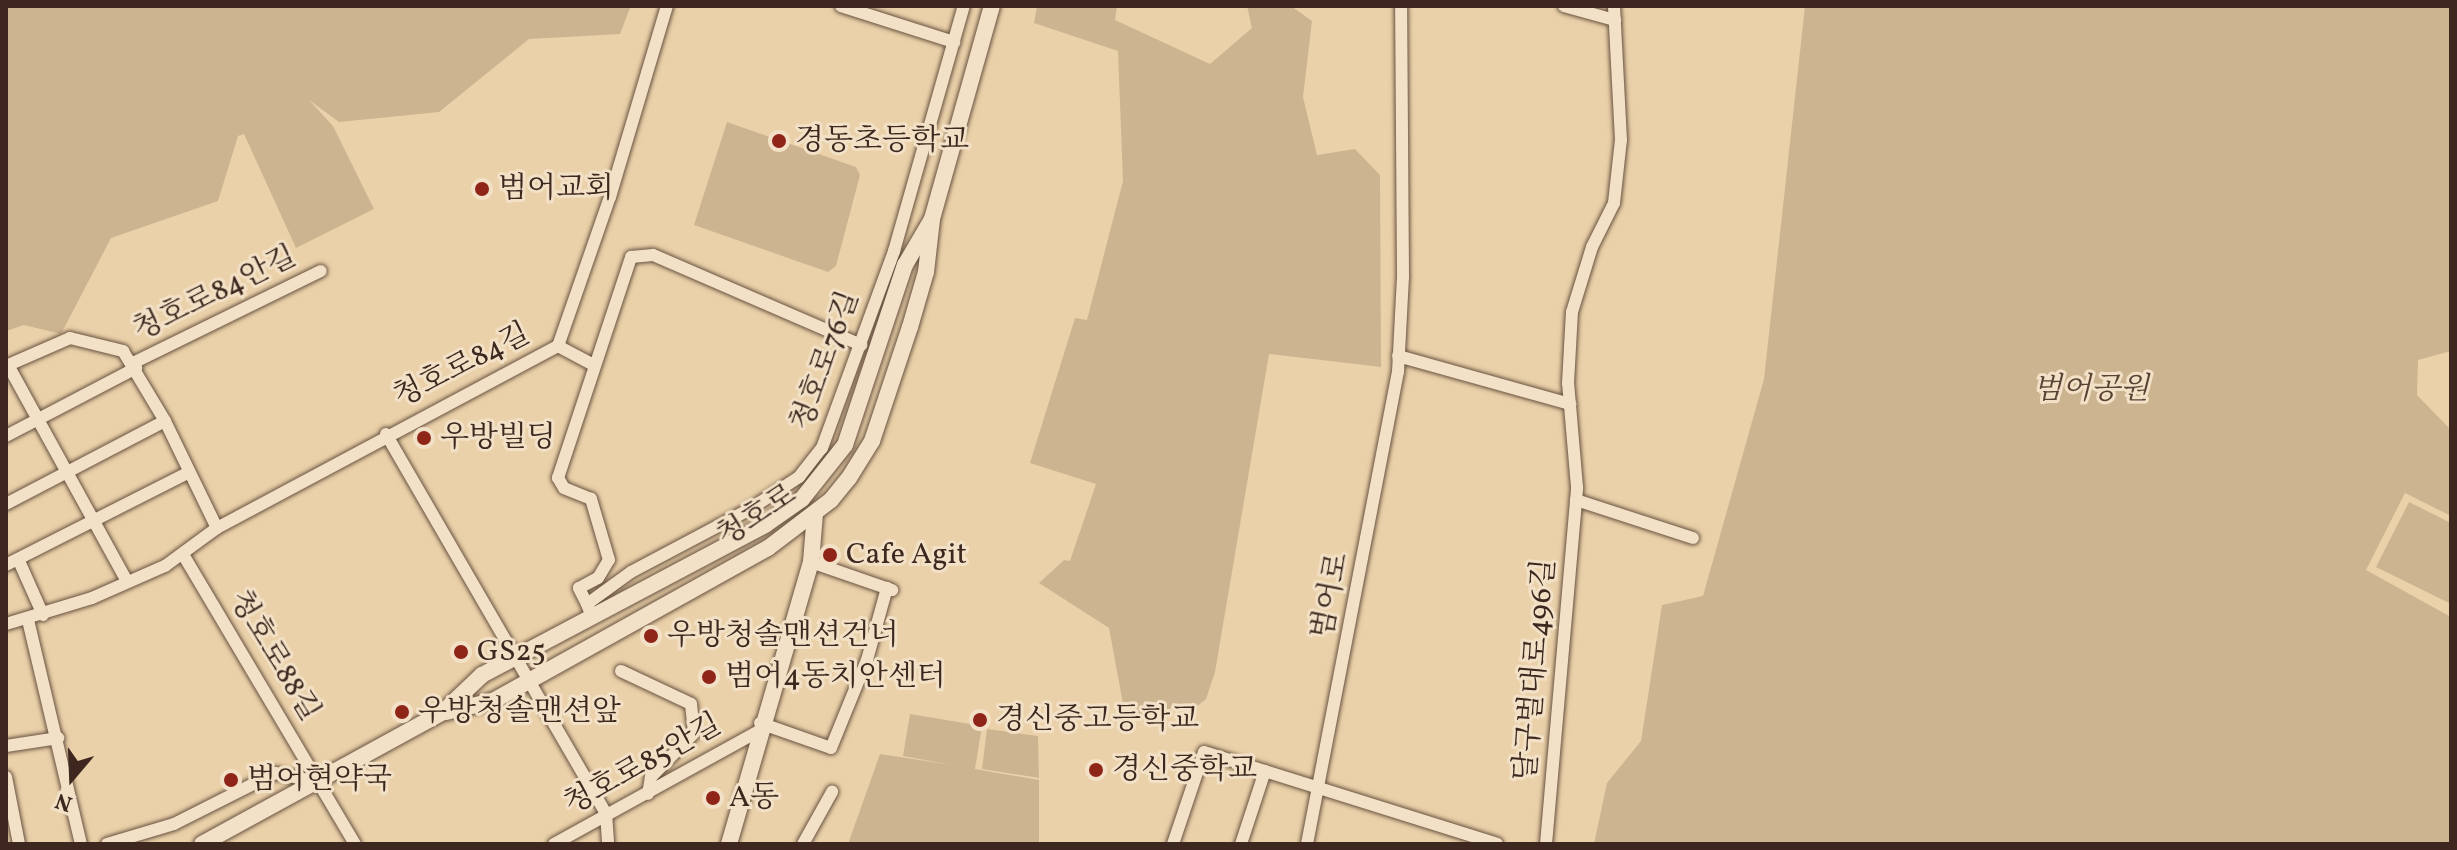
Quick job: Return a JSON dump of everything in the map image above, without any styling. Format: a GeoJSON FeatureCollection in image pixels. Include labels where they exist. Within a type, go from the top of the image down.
{"type":"FeatureCollection","features":[{"type":"Feature","properties":{"kind":"main road","name":"청호로"},"geometry":{"type":"LineString","coordinates":[[443,712],[493,701],[531,680],[768,548],[838,493],[872,441],[926,272],[932,219],[992,6]]}},
{"type":"Feature","properties":{"kind":"main road","name":"청호로"},"geometry":{"type":"LineString","coordinates":[[202,844],[443,712],[482,675],[590,610],[775,519],[830,468],[849,437],[905,265],[932,219]]}},
{"type":"Feature","properties":{"kind":"main road"},"geometry":{"type":"LineString","coordinates":[[729,844],[759,728],[811,562],[815,513]]}},
{"type":"Feature","properties":{"kind":"street","name":"청호로84길"},"geometry":{"type":"LineString","coordinates":[[606,813],[386,434],[558,346],[606,210],[667,6]]}},
{"type":"Feature","properties":{"kind":"street"},"geometry":{"type":"LineString","coordinates":[[841,6],[954,42]]}},
{"type":"Feature","properties":{"kind":"street","name":"청호로76길"},"geometry":{"type":"LineString","coordinates":[[590,610],[631,572],[799,477],[822,448],[861,345],[964,6]]}},
{"type":"Feature","properties":{"kind":"street","name":"범어로"},"geometry":{"type":"LineString","coordinates":[[1307,844],[1393,415],[1398,356],[1401,6]]}},
{"type":"Feature","properties":{"kind":"street"},"geometry":{"type":"LineString","coordinates":[[1564,6],[1615,20]]}},
{"type":"Feature","properties":{"kind":"street","name":"달구벌대로496길"},"geometry":{"type":"LineString","coordinates":[[1546,844],[1576,500],[1570,404],[1572,312],[1616,187],[1621,140],[1614,6]]}},
{"type":"Feature","properties":{"kind":"street"},"geometry":{"type":"LineString","coordinates":[[590,610],[579,588],[598,578],[609,560],[591,499],[564,488],[558,478],[593,365],[611,329],[631,257],[638,253],[861,345]]}},
{"type":"Feature","properties":{"kind":"street","name":"청호로84안길"},"geometry":{"type":"LineString","coordinates":[[6,436],[134,365],[321,271]]}},
{"type":"Feature","properties":{"kind":"street","name":"청호로84안길"},"geometry":{"type":"LineString","coordinates":[[7,366],[70,338],[123,351],[165,421],[217,528]]}},
{"type":"Feature","properties":{"kind":"street"},"geometry":{"type":"LineString","coordinates":[[558,346],[593,365]]}},
{"type":"Feature","properties":{"kind":"street"},"geometry":{"type":"LineString","coordinates":[[1398,356],[1570,404]]}},
{"type":"Feature","properties":{"kind":"street"},"geometry":{"type":"LineString","coordinates":[[7,366],[126,580]]}},
{"type":"Feature","properties":{"kind":"street"},"geometry":{"type":"LineString","coordinates":[[6,504],[64,470],[165,421]]}},
{"type":"Feature","properties":{"kind":"street"},"geometry":{"type":"LineString","coordinates":[[6,624],[43,615],[184,556],[217,528],[386,434]]}},
{"type":"Feature","properties":{"kind":"street"},"geometry":{"type":"LineString","coordinates":[[43,615],[13,563],[189,472]]}},
{"type":"Feature","properties":{"kind":"street"},"geometry":{"type":"LineString","coordinates":[[1576,500],[1693,538]]}},
{"type":"Feature","properties":{"kind":"street","name":"청호로88길"},"geometry":{"type":"LineString","coordinates":[[184,556],[319,782]]}},
{"type":"Feature","properties":{"kind":"street"},"geometry":{"type":"LineString","coordinates":[[759,728],[831,748],[867,660],[890,589],[811,562]]}},
{"type":"Feature","properties":{"kind":"street"},"geometry":{"type":"LineString","coordinates":[[28,620],[81,844]]}},
{"type":"Feature","properties":{"kind":"street"},"geometry":{"type":"LineString","coordinates":[[621,671],[691,704],[694,733],[651,777],[648,794]]}},
{"type":"Feature","properties":{"kind":"street","name":"청호로85안길"},"geometry":{"type":"LineString","coordinates":[[554,844],[606,813],[648,794],[759,728]]}},
{"type":"Feature","properties":{"kind":"street"},"geometry":{"type":"LineString","coordinates":[[6,746],[58,738]]}},
{"type":"Feature","properties":{"kind":"street"},"geometry":{"type":"LineString","coordinates":[[1173,844],[1204,752],[1497,844]]}},
{"type":"Feature","properties":{"kind":"street"},"geometry":{"type":"LineString","coordinates":[[1241,844],[1265,771]]}},
{"type":"Feature","properties":{"kind":"street"},"geometry":{"type":"LineString","coordinates":[[107,844],[174,824],[275,773],[319,782],[355,844]]}},
{"type":"Feature","properties":{"kind":"street"},"geometry":{"type":"LineString","coordinates":[[6,777],[19,844]]}},
{"type":"Feature","properties":{"kind":"street"},"geometry":{"type":"LineString","coordinates":[[803,844],[832,792]]}},
{"type":"Feature","properties":{"kind":"street"},"geometry":{"type":"LineString","coordinates":[[606,813],[608,844]]}},
{"type":"Feature","properties":{"kind":"green space"},"geometry":{"type":"Polygon","coordinates":[[[6,6],[630,8],[620,34],[529,39],[439,112],[339,122],[309,100],[333,126],[374,209],[296,248],[244,134],[238,136],[218,201],[111,238],[61,334],[24,325],[6,331],[6,6]]]}},
{"type":"Feature","properties":{"kind":"green space"},"geometry":{"type":"Polygon","coordinates":[[[1037,6],[1117,6],[1115,20],[1210,64],[1252,28],[1247,6],[1291,6],[1312,21],[1303,97],[1317,155],[1355,149],[1380,175],[1381,367],[1269,354],[1215,672],[1206,699],[1195,708],[1180,706],[1126,720],[1109,628],[1039,583],[1064,560],[1070,561],[1096,484],[1030,463],[1075,318],[1087,320],[1123,181],[1118,51],[1034,23],[1037,6]]]}},
{"type":"Feature","properties":{"kind":"green space","name":"범어공원"},"geometry":{"type":"Polygon","coordinates":[[[1805,6],[2451,6],[2451,351],[2418,360],[2417,395],[2451,430],[2451,516],[2405,493],[2366,570],[2451,617],[2451,844],[1594,844],[1607,783],[1641,741],[1662,605],[1703,596],[1764,379],[1805,6]]]}},
{"type":"Feature","properties":{"kind":"green space"},"geometry":{"type":"Polygon","coordinates":[[[727,122],[856,167],[860,175],[836,266],[828,272],[694,225],[727,122]]]}},
{"type":"Feature","properties":{"kind":"green space"},"geometry":{"type":"Polygon","coordinates":[[[2409,502],[2451,523],[2451,604],[2376,567],[2409,502]]]}},
{"type":"Feature","properties":{"kind":"green space"},"geometry":{"type":"Polygon","coordinates":[[[910,714],[982,726],[975,769],[1039,780],[1039,844],[848,844],[880,754],[952,765],[903,756],[910,714]]]}},
{"type":"Feature","properties":{"kind":"green space"},"geometry":{"type":"Polygon","coordinates":[[[987,729],[1038,736],[1039,778],[982,769],[987,729]]]}},
{"type":"Feature","properties":{"kind":"place","name":"경동초등학교"},"geometry":{"type":"Point","coordinates":[779,141]}},
{"type":"Feature","properties":{"kind":"place","name":"범어교회"},"geometry":{"type":"Point","coordinates":[482,189]}},
{"type":"Feature","properties":{"kind":"place","name":"우방빌딩"},"geometry":{"type":"Point","coordinates":[424,438]}},
{"type":"Feature","properties":{"kind":"place","name":"Cafe Agit"},"geometry":{"type":"Point","coordinates":[830,555]}},
{"type":"Feature","properties":{"kind":"place","name":"우방청솔맨션건너"},"geometry":{"type":"Point","coordinates":[651,636]}},
{"type":"Feature","properties":{"kind":"place","name":"GS25"},"geometry":{"type":"Point","coordinates":[461,652]}},
{"type":"Feature","properties":{"kind":"place","name":"범어4동치안센터"},"geometry":{"type":"Point","coordinates":[709,677]}},
{"type":"Feature","properties":{"kind":"place","name":"우방청솔맨션앞"},"geometry":{"type":"Point","coordinates":[402,712]}},
{"type":"Feature","properties":{"kind":"place","name":"경신중고등학교"},"geometry":{"type":"Point","coordinates":[980,720]}},
{"type":"Feature","properties":{"kind":"place","name":"경신중학교"},"geometry":{"type":"Point","coordinates":[1096,770]}},
{"type":"Feature","properties":{"kind":"place","name":"범어현약국"},"geometry":{"type":"Point","coordinates":[231,780]}},
{"type":"Feature","properties":{"kind":"place","name":"A동"},"geometry":{"type":"Point","coordinates":[713,798]}}]}
